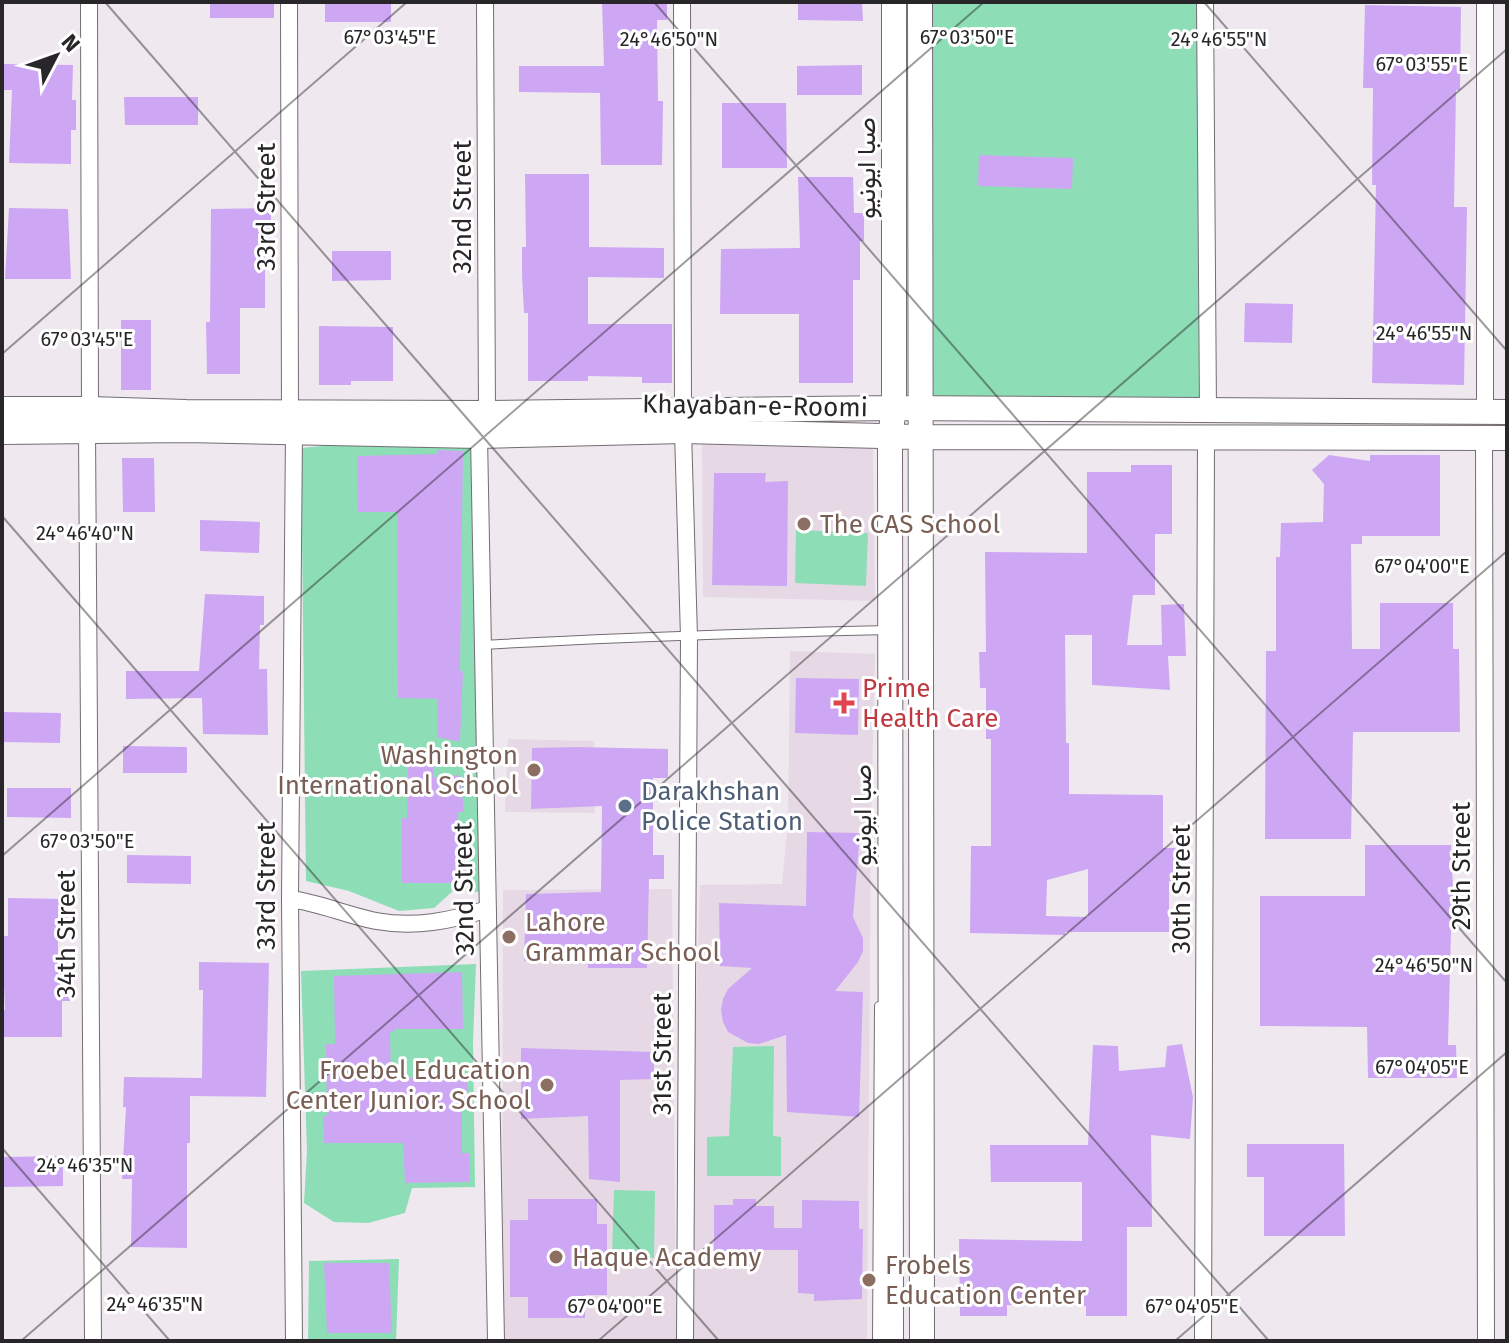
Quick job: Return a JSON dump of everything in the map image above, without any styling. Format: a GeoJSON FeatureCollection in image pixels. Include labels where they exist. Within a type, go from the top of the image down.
{"type":"FeatureCollection","features":[{"type":"Feature","properties":{"kind":"main road","name":"صبا ایونیو"},"geometry":{"type":"LineString","coordinates":[[891,1341],[883,442],[894,408],[894,2]]}},
{"type":"Feature","properties":{"kind":"main road","name":"صبا ایونیو"},"geometry":{"type":"LineString","coordinates":[[920,2],[922,1341]]}},
{"type":"Feature","properties":{"kind":"main road","name":"Khayaban-e-Roomi"},"geometry":{"type":"LineString","coordinates":[[2,409],[89,420],[483,424],[683,420],[894,408],[1496,412]]}},
{"type":"Feature","properties":{"kind":"main road","name":"Khayaban-e-Roomi"},"geometry":{"type":"LineString","coordinates":[[2,432],[89,420]]}},
{"type":"Feature","properties":{"kind":"main road","name":"Khayaban-e-Roomi"},"geometry":{"type":"LineString","coordinates":[[683,420],[883,442],[920,437],[1496,438]]}},
{"type":"Feature","properties":{"kind":"street","name":"34th Street"},"geometry":{"type":"LineString","coordinates":[[89,2],[93,1341]]}},
{"type":"Feature","properties":{"kind":"street","name":"33rd Street"},"geometry":{"type":"LineString","coordinates":[[289,2],[294,1341]]}},
{"type":"Feature","properties":{"kind":"street","name":"32nd Street"},"geometry":{"type":"LineString","coordinates":[[485,2],[483,645],[496,1341]]}},
{"type":"Feature","properties":{"kind":"street","name":"31st Street"},"geometry":{"type":"LineString","coordinates":[[682,2],[683,420],[689,637],[685,1341]]}},
{"type":"Feature","properties":{"kind":"street"},"geometry":{"type":"LineString","coordinates":[[1205,2],[1208,411]]}},
{"type":"Feature","properties":{"kind":"street"},"geometry":{"type":"LineString","coordinates":[[1485,2],[1496,412]]}},
{"type":"Feature","properties":{"kind":"street","name":"30th Street"},"geometry":{"type":"LineString","coordinates":[[1203,1341],[1206,437]]}},
{"type":"Feature","properties":{"kind":"street","name":"29th Street"},"geometry":{"type":"LineString","coordinates":[[1486,1341],[1496,438]]}},
{"type":"Feature","properties":{"kind":"street"},"geometry":{"type":"LineString","coordinates":[[290,899],[319,903],[376,921],[408,925],[459,918],[488,909]]}},
{"type":"Feature","properties":{"kind":"lane"},"geometry":{"type":"LineString","coordinates":[[880,481],[886,630],[880,804]]}},
{"type":"Feature","properties":{"kind":"lane"},"geometry":{"type":"LineString","coordinates":[[483,645],[643,636],[886,630]]}},
{"type":"Feature","properties":{"kind":"lane"},"geometry":{"type":"LineString","coordinates":[[877,1341],[879,994]]}},
{"type":"Feature","properties":{"kind":"shaded area"},"geometry":{"type":"Polygon","coordinates":[[[702,443],[873,444],[875,601],[703,597],[702,443]]]}},
{"type":"Feature","properties":{"kind":"shaded area"},"geometry":{"type":"Polygon","coordinates":[[[790,651],[875,654],[867,1341],[685,1341],[700,885],[782,884],[788,821],[790,651]]]}},
{"type":"Feature","properties":{"kind":"shaded area"},"geometry":{"type":"Polygon","coordinates":[[[508,739],[594,741],[595,813],[505,812],[508,739]]]}},
{"type":"Feature","properties":{"kind":"shaded area"},"geometry":{"type":"Polygon","coordinates":[[[672,889],[676,1341],[502,1341],[503,890],[672,889]]]}},
{"type":"Feature","properties":{"kind":"green space"},"geometry":{"type":"Polygon","coordinates":[[[932,2],[1198,2],[1199,402],[929,402],[932,2]]]}},
{"type":"Feature","properties":{"kind":"green space"},"geometry":{"type":"Polygon","coordinates":[[[355,443],[472,444],[480,892],[453,891],[434,908],[399,911],[349,891],[306,881],[301,448],[355,443]]]}},
{"type":"Feature","properties":{"kind":"green space"},"geometry":{"type":"Polygon","coordinates":[[[796,530],[868,533],[866,586],[795,583],[796,530]]]}},
{"type":"Feature","properties":{"kind":"green space"},"geometry":{"type":"Polygon","coordinates":[[[476,964],[473,1043],[475,1187],[412,1188],[405,1213],[368,1223],[334,1222],[304,1203],[307,1151],[301,971],[476,964]]]}},
{"type":"Feature","properties":{"kind":"green space"},"geometry":{"type":"Polygon","coordinates":[[[774,1046],[773,1136],[781,1137],[781,1176],[707,1176],[707,1137],[729,1136],[733,1047],[774,1046]]]}},
{"type":"Feature","properties":{"kind":"green space"},"geometry":{"type":"Polygon","coordinates":[[[614,1190],[655,1191],[654,1258],[612,1257],[614,1190]]]}},
{"type":"Feature","properties":{"kind":"green space"},"geometry":{"type":"Polygon","coordinates":[[[399,1259],[396,1341],[308,1341],[309,1261],[399,1259]]]}},
{"type":"Feature","properties":{"kind":"building"},"geometry":{"type":"Polygon","coordinates":[[[210,2],[274,2],[274,18],[210,18],[210,2]]]}},
{"type":"Feature","properties":{"kind":"building"},"geometry":{"type":"Polygon","coordinates":[[[325,2],[391,2],[391,22],[325,22],[325,2]]]}},
{"type":"Feature","properties":{"kind":"building"},"geometry":{"type":"Polygon","coordinates":[[[602,2],[667,2],[667,20],[657,20],[658,101],[663,101],[662,165],[601,165],[600,93],[519,92],[519,66],[604,66],[602,2]]]}},
{"type":"Feature","properties":{"kind":"building"},"geometry":{"type":"Polygon","coordinates":[[[798,2],[862,2],[863,21],[798,20],[798,2]]]}},
{"type":"Feature","properties":{"kind":"building"},"geometry":{"type":"Polygon","coordinates":[[[1365,5],[1461,7],[1454,207],[1467,207],[1464,385],[1372,383],[1376,185],[1372,185],[1373,88],[1363,88],[1365,5]]]}},
{"type":"Feature","properties":{"kind":"building"},"geometry":{"type":"Polygon","coordinates":[[[3,64],[73,65],[72,100],[76,100],[76,130],[71,130],[71,164],[9,163],[12,90],[3,90],[3,64]]]}},
{"type":"Feature","properties":{"kind":"building"},"geometry":{"type":"Polygon","coordinates":[[[862,65],[862,95],[797,95],[797,66],[862,65]]]}},
{"type":"Feature","properties":{"kind":"building"},"geometry":{"type":"Polygon","coordinates":[[[124,97],[198,97],[198,125],[125,125],[124,97]]]}},
{"type":"Feature","properties":{"kind":"building"},"geometry":{"type":"Polygon","coordinates":[[[722,103],[786,103],[787,168],[722,168],[722,103]]]}},
{"type":"Feature","properties":{"kind":"building"},"geometry":{"type":"Polygon","coordinates":[[[979,155],[1073,158],[1072,189],[978,186],[979,155]]]}},
{"type":"Feature","properties":{"kind":"building"},"geometry":{"type":"Polygon","coordinates":[[[525,174],[589,174],[589,247],[664,248],[664,278],[588,277],[588,324],[672,324],[672,383],[642,383],[642,377],[588,376],[588,381],[528,381],[528,313],[524,313],[522,275],[522,247],[526,247],[525,174]]]}},
{"type":"Feature","properties":{"kind":"building"},"geometry":{"type":"Polygon","coordinates":[[[798,177],[853,177],[854,213],[864,213],[860,280],[853,280],[853,383],[799,383],[799,314],[720,314],[721,249],[800,248],[798,177]]]}},
{"type":"Feature","properties":{"kind":"building"},"geometry":{"type":"Polygon","coordinates":[[[9,208],[68,209],[71,279],[5,279],[9,208]]]}},
{"type":"Feature","properties":{"kind":"building"},"geometry":{"type":"Polygon","coordinates":[[[271,208],[271,238],[265,238],[265,308],[240,308],[240,374],[207,374],[211,209],[271,208]]]}},
{"type":"Feature","properties":{"kind":"building"},"geometry":{"type":"Polygon","coordinates":[[[332,251],[391,251],[391,280],[332,281],[332,251]]]}},
{"type":"Feature","properties":{"kind":"building"},"geometry":{"type":"Polygon","coordinates":[[[1245,303],[1293,304],[1292,343],[1244,342],[1245,303]]]}},
{"type":"Feature","properties":{"kind":"building"},"geometry":{"type":"Polygon","coordinates":[[[121,320],[151,320],[151,390],[121,390],[121,320]]]}},
{"type":"Feature","properties":{"kind":"building"},"geometry":{"type":"Polygon","coordinates":[[[319,326],[393,327],[393,381],[319,385],[319,326]]]}},
{"type":"Feature","properties":{"kind":"building"},"geometry":{"type":"Polygon","coordinates":[[[437,450],[463,451],[460,742],[437,737],[437,699],[398,698],[397,512],[358,512],[357,456],[437,454],[437,450]]]}},
{"type":"Feature","properties":{"kind":"building"},"geometry":{"type":"Polygon","coordinates":[[[1329,455],[1370,461],[1370,455],[1440,455],[1440,536],[1362,536],[1362,544],[1351,544],[1352,649],[1380,649],[1380,603],[1453,603],[1453,649],[1459,649],[1460,732],[1353,732],[1351,839],[1265,839],[1266,651],[1276,651],[1276,557],[1280,557],[1281,523],[1323,522],[1324,484],[1312,470],[1329,455]]]}},
{"type":"Feature","properties":{"kind":"building"},"geometry":{"type":"Polygon","coordinates":[[[122,458],[154,458],[155,512],[123,512],[122,458]]]}},
{"type":"Feature","properties":{"kind":"building"},"geometry":{"type":"Polygon","coordinates":[[[1131,465],[1172,465],[1172,534],[1155,534],[1155,595],[1133,595],[1127,645],[1162,645],[1161,605],[1184,604],[1186,656],[1168,656],[1170,690],[1092,685],[1092,635],[1065,635],[1069,794],[1163,795],[1163,848],[1176,848],[1177,881],[1169,881],[1169,932],[1065,932],[1065,935],[970,933],[971,846],[991,846],[991,739],[986,739],[986,688],[980,688],[979,652],[986,652],[985,552],[1087,553],[1087,472],[1131,472],[1131,465]],[[1088,869],[1047,880],[1046,916],[1088,917],[1088,869]]]}},
{"type":"Feature","properties":{"kind":"building"},"geometry":{"type":"Polygon","coordinates":[[[714,473],[766,473],[765,482],[788,481],[787,586],[712,585],[714,473]]]}},
{"type":"Feature","properties":{"kind":"building"},"geometry":{"type":"Polygon","coordinates":[[[200,520],[260,522],[259,553],[200,551],[200,520]]]}},
{"type":"Feature","properties":{"kind":"building"},"geometry":{"type":"Polygon","coordinates":[[[205,594],[264,596],[259,669],[267,669],[268,735],[203,734],[202,698],[126,699],[126,671],[199,671],[205,594]]]}},
{"type":"Feature","properties":{"kind":"building"},"geometry":{"type":"Polygon","coordinates":[[[796,678],[859,679],[858,735],[795,733],[796,678]]]}},
{"type":"Feature","properties":{"kind":"building"},"geometry":{"type":"Polygon","coordinates":[[[2,712],[61,713],[60,743],[2,742],[2,712]]]}},
{"type":"Feature","properties":{"kind":"building"},"geometry":{"type":"Polygon","coordinates":[[[123,746],[187,747],[187,773],[123,773],[123,746]]]}},
{"type":"Feature","properties":{"kind":"building"},"geometry":{"type":"Polygon","coordinates":[[[532,748],[668,749],[668,778],[653,778],[653,855],[664,855],[664,879],[649,879],[647,968],[588,968],[588,964],[524,961],[526,894],[601,892],[602,806],[531,809],[532,748]]]}},
{"type":"Feature","properties":{"kind":"building"},"geometry":{"type":"Polygon","coordinates":[[[408,751],[436,751],[433,778],[460,775],[464,812],[458,812],[459,854],[469,854],[469,883],[402,883],[402,818],[407,818],[408,751]]]}},
{"type":"Feature","properties":{"kind":"building"},"geometry":{"type":"Polygon","coordinates":[[[7,788],[71,788],[71,818],[7,817],[7,788]]]}},
{"type":"Feature","properties":{"kind":"building"},"geometry":{"type":"Polygon","coordinates":[[[807,832],[860,833],[853,917],[863,938],[863,951],[835,991],[863,992],[859,1117],[787,1112],[786,1035],[759,1044],[748,1043],[728,1032],[723,1022],[721,1010],[728,989],[752,968],[720,966],[719,903],[806,906],[807,832]]]}},
{"type":"Feature","properties":{"kind":"building"},"geometry":{"type":"Polygon","coordinates":[[[1365,845],[1451,845],[1455,931],[1451,931],[1448,1045],[1456,1045],[1457,1078],[1368,1078],[1367,1027],[1260,1026],[1260,896],[1365,896],[1365,845]]]}},
{"type":"Feature","properties":{"kind":"building"},"geometry":{"type":"Polygon","coordinates":[[[127,855],[191,856],[191,884],[127,883],[127,855]]]}},
{"type":"Feature","properties":{"kind":"building"},"geometry":{"type":"Polygon","coordinates":[[[8,898],[67,899],[67,928],[58,928],[58,973],[69,973],[70,1001],[62,1001],[62,1037],[3,1037],[2,936],[8,936],[8,898]]]}},
{"type":"Feature","properties":{"kind":"building"},"geometry":{"type":"Polygon","coordinates":[[[199,962],[269,963],[266,1097],[190,1096],[187,1248],[131,1247],[132,1179],[122,1179],[126,1107],[123,1107],[124,1077],[202,1078],[203,990],[199,990],[199,962]]]}},
{"type":"Feature","properties":{"kind":"building"},"geometry":{"type":"Polygon","coordinates":[[[462,972],[463,1029],[394,1029],[390,1032],[391,1078],[467,1077],[468,1107],[462,1107],[462,1153],[469,1153],[470,1182],[405,1183],[403,1143],[324,1143],[323,1116],[327,1116],[326,1044],[335,1044],[334,976],[462,972]]]}},
{"type":"Feature","properties":{"kind":"building"},"geometry":{"type":"Polygon","coordinates":[[[1182,1044],[1193,1097],[1190,1139],[1151,1135],[1152,1227],[1127,1227],[1127,1316],[1086,1316],[1086,1306],[1007,1305],[1007,1316],[960,1316],[959,1239],[1082,1241],[1082,1182],[991,1182],[990,1145],[1088,1145],[1093,1045],[1118,1046],[1119,1071],[1165,1067],[1167,1046],[1182,1044]]]}},
{"type":"Feature","properties":{"kind":"building"},"geometry":{"type":"Polygon","coordinates":[[[521,1048],[654,1052],[654,1079],[620,1080],[620,1182],[589,1179],[588,1116],[521,1119],[521,1048]]]}},
{"type":"Feature","properties":{"kind":"building"},"geometry":{"type":"Polygon","coordinates":[[[1247,1144],[1344,1144],[1345,1236],[1264,1236],[1264,1177],[1247,1177],[1247,1144]]]}},
{"type":"Feature","properties":{"kind":"building"},"geometry":{"type":"Polygon","coordinates":[[[63,1156],[63,1186],[4,1187],[4,1157],[63,1156]]]}},
{"type":"Feature","properties":{"kind":"building"},"geometry":{"type":"Polygon","coordinates":[[[528,1199],[597,1199],[597,1224],[607,1224],[607,1295],[585,1295],[585,1318],[528,1318],[528,1297],[510,1297],[510,1220],[528,1220],[528,1199]]]}},
{"type":"Feature","properties":{"kind":"building"},"geometry":{"type":"Polygon","coordinates":[[[733,1199],[756,1199],[756,1206],[774,1206],[774,1228],[802,1228],[802,1200],[859,1201],[859,1229],[863,1229],[862,1299],[814,1301],[814,1294],[798,1293],[798,1250],[757,1250],[757,1267],[725,1267],[725,1251],[714,1251],[714,1205],[733,1205],[733,1199]]]}},
{"type":"Feature","properties":{"kind":"building"},"geometry":{"type":"Polygon","coordinates":[[[324,1263],[389,1263],[392,1333],[327,1333],[324,1263]]]}},
{"type":"Feature","properties":{"kind":"place","name":"The CAS School"},"geometry":{"type":"Point","coordinates":[804,524]}},
{"type":"Feature","properties":{"kind":"place","name":"Prime Health Care"},"geometry":{"type":"Point","coordinates":[844,703]}},
{"type":"Feature","properties":{"kind":"place","name":"Washington International School"},"geometry":{"type":"Point","coordinates":[534,770]}},
{"type":"Feature","properties":{"kind":"place","name":"Darakhshan Police Station"},"geometry":{"type":"Point","coordinates":[625,806]}},
{"type":"Feature","properties":{"kind":"place","name":"Lahore Grammar School"},"geometry":{"type":"Point","coordinates":[509,937]}},
{"type":"Feature","properties":{"kind":"place","name":"Froebel Education Center Junior. School"},"geometry":{"type":"Point","coordinates":[547,1085]}},
{"type":"Feature","properties":{"kind":"place","name":"Haque Academy"},"geometry":{"type":"Point","coordinates":[556,1257]}},
{"type":"Feature","properties":{"kind":"place","name":"Frobels Education Center"},"geometry":{"type":"Point","coordinates":[869,1280]}}]}
